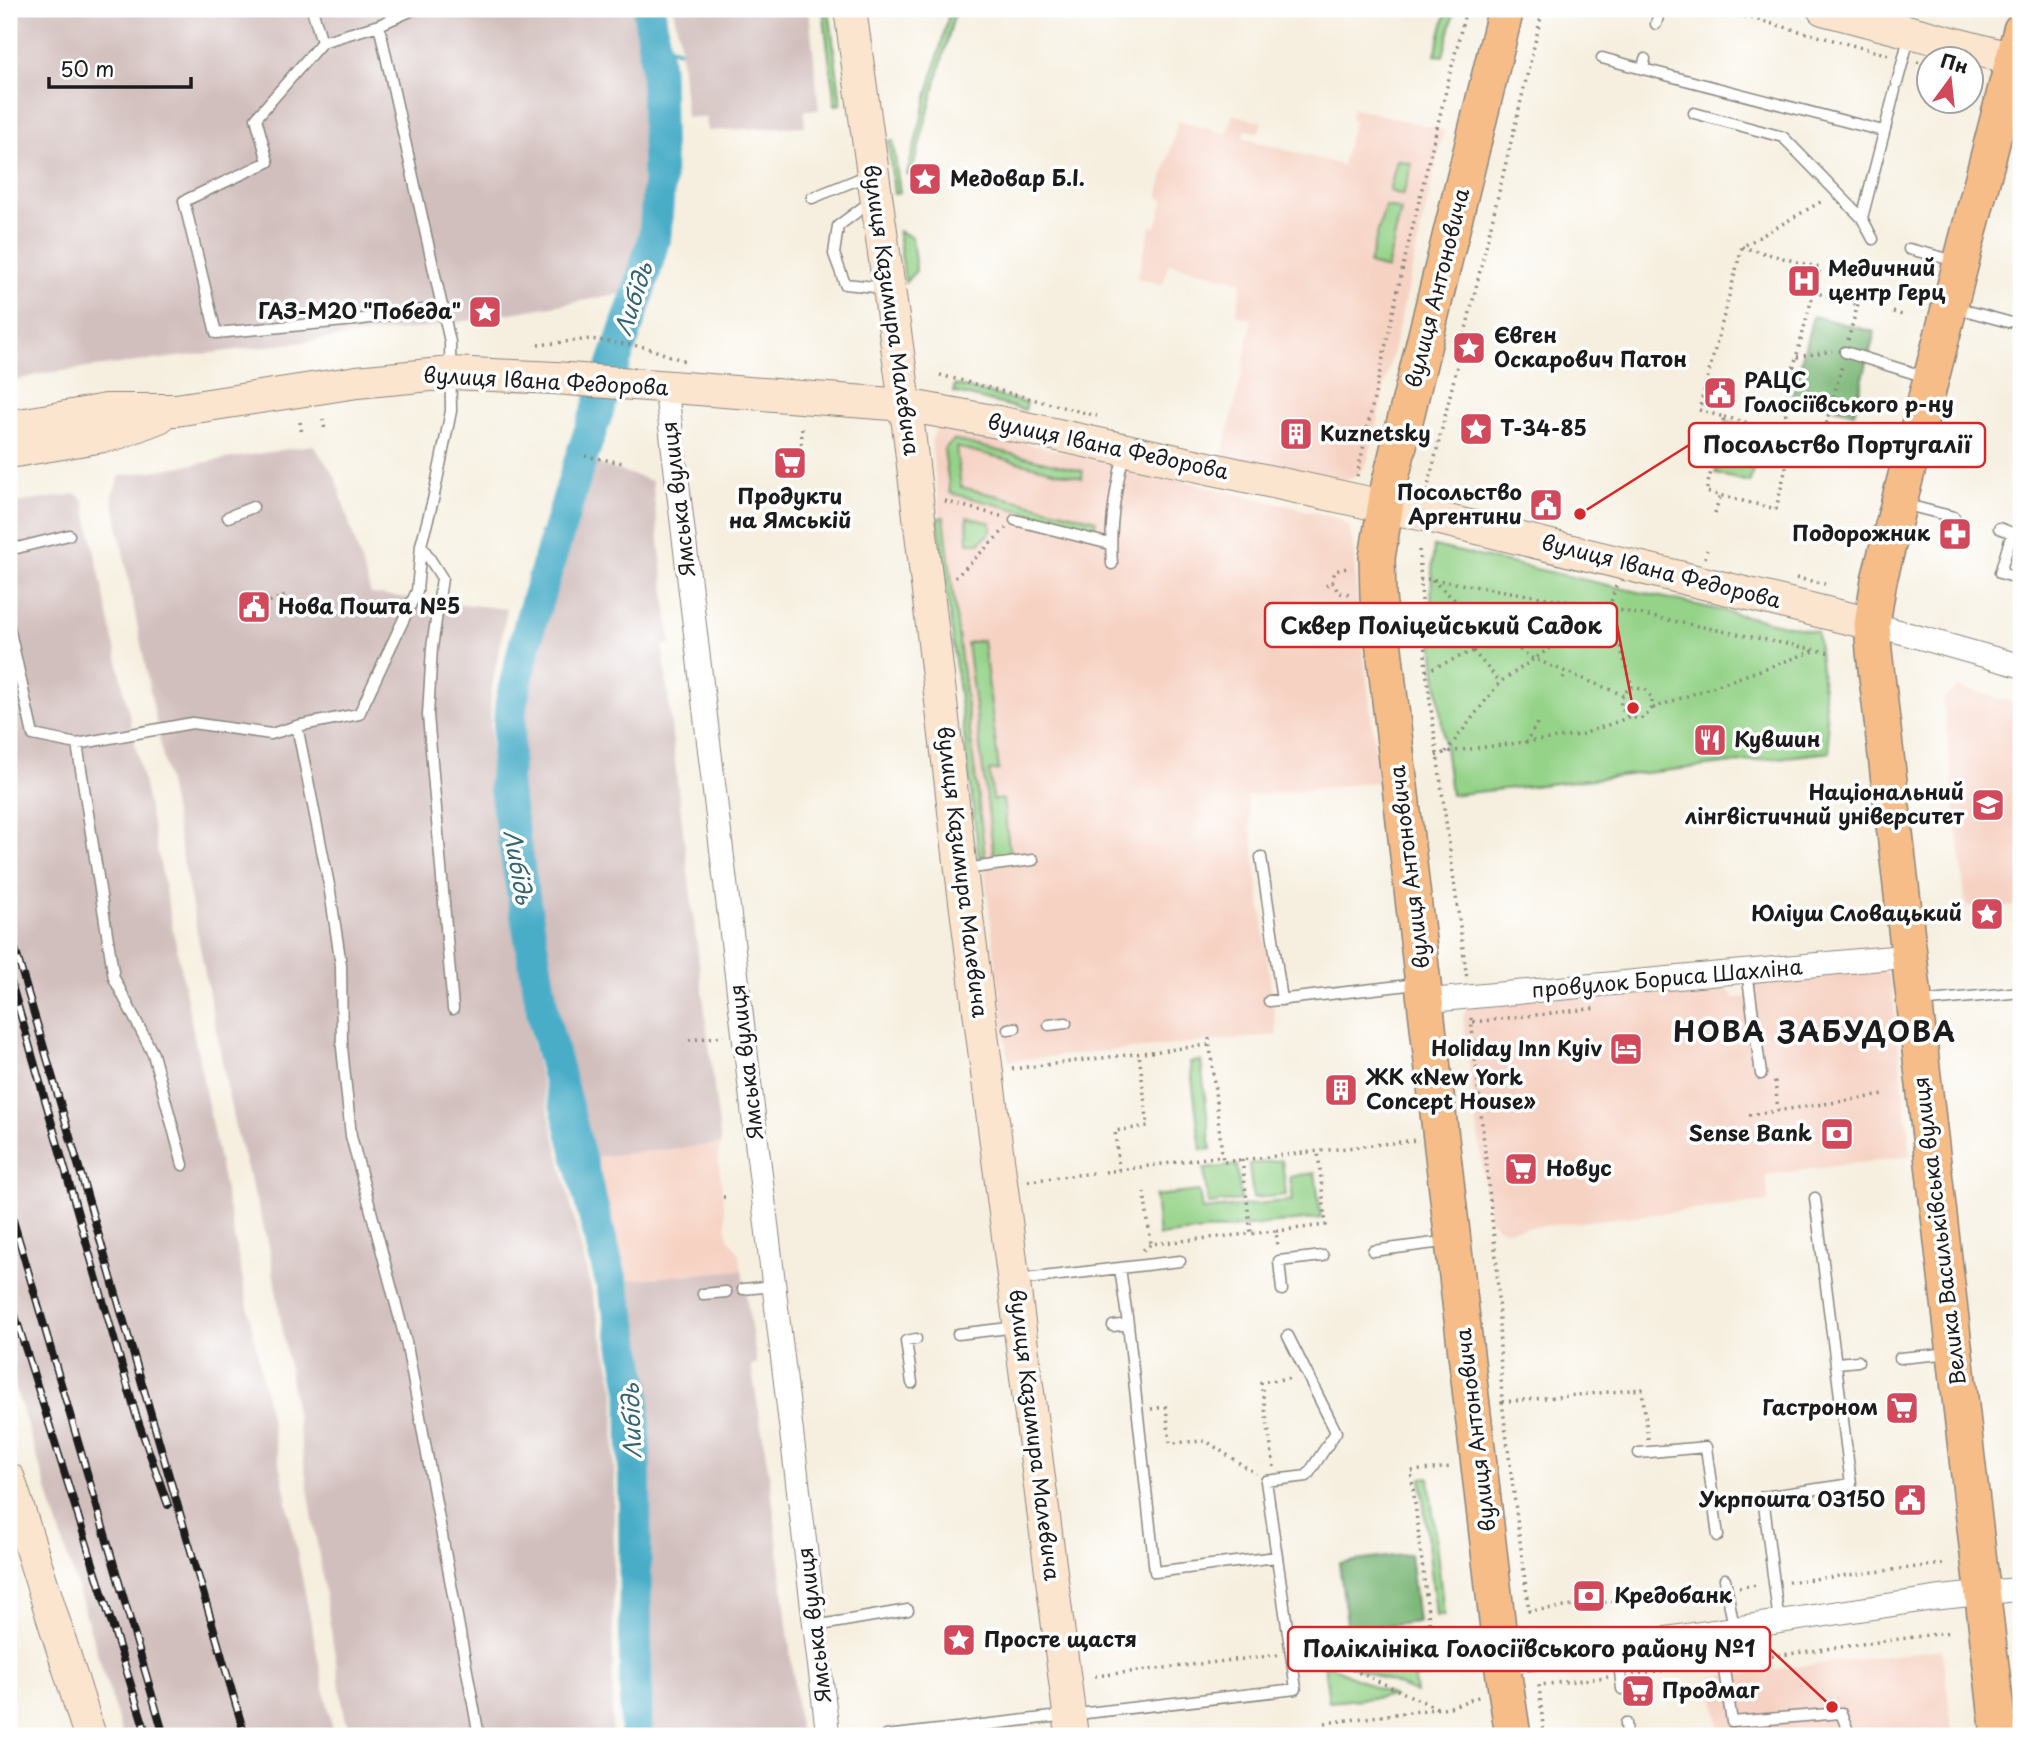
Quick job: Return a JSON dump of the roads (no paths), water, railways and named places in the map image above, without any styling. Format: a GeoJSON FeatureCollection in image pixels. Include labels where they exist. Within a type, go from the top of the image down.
{"type":"FeatureCollection","features":[{"type":"Feature","properties":{"kind":"main road","name":"вулиця Казимира Малевича"},"geometry":{"type":"LineString","coordinates":[[850,9],[905,405],[961,870],[1071,1726]]}},
{"type":"Feature","properties":{"kind":"main road","name":"вулиця Антоновича"},"geometry":{"type":"LineString","coordinates":[[1506,9],[1385,506],[1377,558],[1378,597],[1513,1736]]}},
{"type":"Feature","properties":{"kind":"main road"},"geometry":{"type":"LineString","coordinates":[[1823,9],[1904,34],[2019,50]]}},
{"type":"Feature","properties":{"kind":"main road","name":"Велика Васильківська вулиця"},"geometry":{"type":"LineString","coordinates":[[1999,1736],[1872,624],[1880,580],[2019,50]]}},
{"type":"Feature","properties":{"kind":"main road","name":"вулиця Івана Федорова"},"geometry":{"type":"LineString","coordinates":[[9,427],[106,410],[176,410],[357,382],[451,373],[555,378],[905,405],[1385,506],[1872,624]]}},
{"type":"Feature","properties":{"kind":"main road","name":"вулиця Івана Федорова"},"geometry":{"type":"LineString","coordinates":[[9,452],[115,434],[176,410]]}},
{"type":"Feature","properties":{"kind":"main road"},"geometry":{"type":"LineString","coordinates":[[9,1479],[90,1736]]}},
{"type":"Feature","properties":{"kind":"street","name":"Ямська вулиця"},"geometry":{"type":"LineString","coordinates":[[654,387],[774,1286],[828,1736]]}},
{"type":"Feature","properties":{"kind":"street","name":"вулиця Івана Федорова"},"geometry":{"type":"LineString","coordinates":[[1872,624],[2021,666]]}},
{"type":"Feature","properties":{"kind":"street","name":"провулок Бориса Шахліна"},"geometry":{"type":"LineString","coordinates":[[1424,992],[1469,996],[1908,956]]}},
{"type":"Feature","properties":{"kind":"street"},"geometry":{"type":"LineString","coordinates":[[1503,1663],[2021,1589]]}},
{"type":"Feature","properties":{"kind":"lane"},"geometry":{"type":"LineString","coordinates":[[312,9],[322,42]]}},
{"type":"Feature","properties":{"kind":"lane"},"geometry":{"type":"LineString","coordinates":[[415,9],[379,25],[322,42],[256,118],[268,162],[184,201],[216,334],[356,320],[443,307]]}},
{"type":"Feature","properties":{"kind":"lane"},"geometry":{"type":"LineString","coordinates":[[1656,24],[1660,9]]}},
{"type":"Feature","properties":{"kind":"lane"},"geometry":{"type":"LineString","coordinates":[[9,626],[33,735],[77,744],[192,723],[271,734],[359,714],[417,590],[421,545],[451,411],[450,342],[379,25]]}},
{"type":"Feature","properties":{"kind":"lane"},"geometry":{"type":"LineString","coordinates":[[1862,218],[1896,87],[1904,34]]}},
{"type":"Feature","properties":{"kind":"lane"},"geometry":{"type":"LineString","coordinates":[[1602,58],[1644,64],[1884,131]]}},
{"type":"Feature","properties":{"kind":"lane"},"geometry":{"type":"LineString","coordinates":[[1694,113],[1783,138],[1862,218],[1873,239]]}},
{"type":"Feature","properties":{"kind":"lane"},"geometry":{"type":"LineString","coordinates":[[812,198],[874,186]]}},
{"type":"Feature","properties":{"kind":"lane"},"geometry":{"type":"LineString","coordinates":[[874,186],[838,226],[834,254],[845,284],[888,288]]}},
{"type":"Feature","properties":{"kind":"lane"},"geometry":{"type":"LineString","coordinates":[[1909,249],[1962,262]]}},
{"type":"Feature","properties":{"kind":"lane"},"geometry":{"type":"LineString","coordinates":[[1951,306],[2008,322]]}},
{"type":"Feature","properties":{"kind":"lane"},"geometry":{"type":"LineString","coordinates":[[1845,352],[1933,379]]}},
{"type":"Feature","properties":{"kind":"lane"},"geometry":{"type":"LineString","coordinates":[[1112,564],[1110,544],[1117,486],[1125,451]]}},
{"type":"Feature","properties":{"kind":"lane"},"geometry":{"type":"LineString","coordinates":[[1900,503],[1954,517]]}},
{"type":"Feature","properties":{"kind":"lane"},"geometry":{"type":"LineString","coordinates":[[228,517],[253,507]]}},
{"type":"Feature","properties":{"kind":"lane"},"geometry":{"type":"LineString","coordinates":[[1015,520],[1110,544]]}},
{"type":"Feature","properties":{"kind":"lane"},"geometry":{"type":"LineString","coordinates":[[1999,528],[2011,533],[2000,573],[2021,579]]}},
{"type":"Feature","properties":{"kind":"lane"},"geometry":{"type":"LineString","coordinates":[[9,550],[69,535]]}},
{"type":"Feature","properties":{"kind":"lane"},"geometry":{"type":"LineString","coordinates":[[421,545],[442,578],[432,648],[428,715],[453,1009]]}},
{"type":"Feature","properties":{"kind":"lane"},"geometry":{"type":"LineString","coordinates":[[297,726],[329,885],[341,965],[342,1047],[351,1136],[407,1346],[479,1736]]}},
{"type":"Feature","properties":{"kind":"lane"},"geometry":{"type":"LineString","coordinates":[[77,744],[114,978],[153,1054],[183,1166]]}},
{"type":"Feature","properties":{"kind":"lane"},"geometry":{"type":"LineString","coordinates":[[1261,857],[1282,1000]]}},
{"type":"Feature","properties":{"kind":"lane"},"geometry":{"type":"LineString","coordinates":[[961,870],[1033,860]]}},
{"type":"Feature","properties":{"kind":"lane"},"geometry":{"type":"LineString","coordinates":[[1747,972],[1761,1074]]}},
{"type":"Feature","properties":{"kind":"lane"},"geometry":{"type":"LineString","coordinates":[[1269,1001],[1424,992]]}},
{"type":"Feature","properties":{"kind":"lane"},"geometry":{"type":"LineString","coordinates":[[1914,1002],[2021,992]]}},
{"type":"Feature","properties":{"kind":"lane"},"geometry":{"type":"LineString","coordinates":[[1049,1025],[1066,1023]]}},
{"type":"Feature","properties":{"kind":"lane"},"geometry":{"type":"LineString","coordinates":[[1779,1622],[1763,1497],[1851,1485],[1815,1199]]}},
{"type":"Feature","properties":{"kind":"lane"},"geometry":{"type":"LineString","coordinates":[[1373,1251],[1454,1240]]}},
{"type":"Feature","properties":{"kind":"lane"},"geometry":{"type":"LineString","coordinates":[[1282,1290],[1279,1261],[1323,1256]]}},
{"type":"Feature","properties":{"kind":"lane"},"geometry":{"type":"LineString","coordinates":[[1014,1280],[1180,1261]]}},
{"type":"Feature","properties":{"kind":"lane"},"geometry":{"type":"LineString","coordinates":[[1120,1268],[1155,1573],[1276,1557]]}},
{"type":"Feature","properties":{"kind":"lane"},"geometry":{"type":"LineString","coordinates":[[743,1289],[774,1286]]}},
{"type":"Feature","properties":{"kind":"lane"},"geometry":{"type":"LineString","coordinates":[[703,1294],[726,1292]]}},
{"type":"Feature","properties":{"kind":"lane"},"geometry":{"type":"LineString","coordinates":[[1113,1326],[1128,1324]]}},
{"type":"Feature","properties":{"kind":"lane"},"geometry":{"type":"LineString","coordinates":[[958,1334],[1020,1326]]}},
{"type":"Feature","properties":{"kind":"lane"},"geometry":{"type":"LineString","coordinates":[[886,1736],[1071,1726],[1296,1689],[1276,1557],[1271,1480],[1307,1476],[1336,1432],[1288,1336]]}},
{"type":"Feature","properties":{"kind":"lane"},"geometry":{"type":"LineString","coordinates":[[912,1383],[906,1340],[916,1339]]}},
{"type":"Feature","properties":{"kind":"lane"},"geometry":{"type":"LineString","coordinates":[[1899,1358],[1954,1352]]}},
{"type":"Feature","properties":{"kind":"lane"},"geometry":{"type":"LineString","coordinates":[[1837,1363],[1858,1362]]}},
{"type":"Feature","properties":{"kind":"lane"},"geometry":{"type":"LineString","coordinates":[[1644,1453],[1706,1447],[1718,1536]]}},
{"type":"Feature","properties":{"kind":"lane"},"geometry":{"type":"LineString","coordinates":[[1725,1579],[1726,1630],[1723,1663],[1732,1722],[1841,1713],[1850,1736]]}},
{"type":"Feature","properties":{"kind":"lane"},"geometry":{"type":"LineString","coordinates":[[815,1626],[908,1610]]}},
{"type":"Feature","properties":{"kind":"lane"},"geometry":{"type":"LineString","coordinates":[[1617,1646],[1622,1689]]}},
{"type":"Feature","properties":{"kind":"lane"},"geometry":{"type":"LineString","coordinates":[[1626,1723],[1628,1736]]}},
{"type":"Feature","properties":{"kind":"waterway","name":"Либідь"},"geometry":{"type":"LineString","coordinates":[[636,1736],[634,1391],[620,1315],[545,1024],[505,787],[511,703],[531,620],[582,455],[639,291],[655,234],[659,180],[657,69],[649,9]]}},
{"type":"Feature","properties":{"kind":"waterway"},"geometry":{"type":"LineString","coordinates":[[655,43],[678,50]]}},
{"type":"Feature","properties":{"kind":"waterway"},"geometry":{"type":"LineString","coordinates":[[541,533],[558,531]]}},
{"type":"Feature","properties":{"kind":"railway"},"geometry":{"type":"LineString","coordinates":[[9,928],[245,1736]]}},
{"type":"Feature","properties":{"kind":"railway"},"geometry":{"type":"LineString","coordinates":[[9,975],[136,1415],[168,1505]]}},
{"type":"Feature","properties":{"kind":"railway"},"geometry":{"type":"LineString","coordinates":[[9,1206],[164,1736]]}},
{"type":"Feature","properties":{"kind":"railway"},"geometry":{"type":"LineString","coordinates":[[9,1296],[147,1736]]}},
{"type":"Feature","properties":{"kind":"place","name":"Медовар Б.І."},"geometry":{"type":"Point","coordinates":[925,179]}},
{"type":"Feature","properties":{"kind":"place","name":"Медичний центр Герц"},"geometry":{"type":"Point","coordinates":[1804,281]}},
{"type":"Feature","properties":{"kind":"place","name":"ГАЗ-М20 \"Победа\""},"geometry":{"type":"Point","coordinates":[485,312]}},
{"type":"Feature","properties":{"kind":"place","name":"Євген Оскарович Патон"},"geometry":{"type":"Point","coordinates":[1469,348]}},
{"type":"Feature","properties":{"kind":"place","name":"РАЦС Голосіївського р-ну"},"geometry":{"type":"Point","coordinates":[1720,393]}},
{"type":"Feature","properties":{"kind":"place","name":"Т-34-85"},"geometry":{"type":"Point","coordinates":[1476,429]}},
{"type":"Feature","properties":{"kind":"place","name":"Kuznetsky"},"geometry":{"type":"Point","coordinates":[1296,434]}},
{"type":"Feature","properties":{"kind":"place","name":"Продукти на Ямській"},"geometry":{"type":"Point","coordinates":[790,463]}},
{"type":"Feature","properties":{"kind":"place","name":"Посольство Аргентини"},"geometry":{"type":"Point","coordinates":[1546,505]}},
{"type":"Feature","properties":{"kind":"place","name":"Посольство Португалії"},"geometry":{"type":"Point","coordinates":[1580,514]}},
{"type":"Feature","properties":{"kind":"place","name":"Подорожник"},"geometry":{"type":"Point","coordinates":[1955,534]}},
{"type":"Feature","properties":{"kind":"place","name":"Нова Пошта №5"},"geometry":{"type":"Point","coordinates":[254,607]}},
{"type":"Feature","properties":{"kind":"place","name":"Сквер Поліцейський Садок"},"geometry":{"type":"Point","coordinates":[1633,708]}},
{"type":"Feature","properties":{"kind":"place","name":"Кувшин"},"geometry":{"type":"Point","coordinates":[1710,740]}},
{"type":"Feature","properties":{"kind":"place","name":"Національний лінгвістичний університет"},"geometry":{"type":"Point","coordinates":[1988,805]}},
{"type":"Feature","properties":{"kind":"place","name":"Юліуш Словацький"},"geometry":{"type":"Point","coordinates":[1987,914]}},
{"type":"Feature","properties":{"kind":"place","name":"Holiday Inn Kyiv"},"geometry":{"type":"Point","coordinates":[1626,1049]}},
{"type":"Feature","properties":{"kind":"place","name":"ЖК «New York Concept House»"},"geometry":{"type":"Point","coordinates":[1341,1090]}},
{"type":"Feature","properties":{"kind":"place","name":"Sense Bank"},"geometry":{"type":"Point","coordinates":[1837,1134]}},
{"type":"Feature","properties":{"kind":"place","name":"Новус"},"geometry":{"type":"Point","coordinates":[1521,1169]}},
{"type":"Feature","properties":{"kind":"place","name":"Гастроном"},"geometry":{"type":"Point","coordinates":[1902,1408]}},
{"type":"Feature","properties":{"kind":"place","name":"Укрпошта 03150"},"geometry":{"type":"Point","coordinates":[1910,1500]}},
{"type":"Feature","properties":{"kind":"place","name":"Кредобанк"},"geometry":{"type":"Point","coordinates":[1589,1596]}},
{"type":"Feature","properties":{"kind":"place","name":"Просте щастя"},"geometry":{"type":"Point","coordinates":[959,1640]}},
{"type":"Feature","properties":{"kind":"place","name":"Продмаг"},"geometry":{"type":"Point","coordinates":[1638,1691]}},
{"type":"Feature","properties":{"kind":"place","name":"Поліклініка Голосіївського району №1"},"geometry":{"type":"Point","coordinates":[1832,1707]}},
{"type":"Feature","properties":{"kind":"district","name":"НОВА ЗАБУДОВА"},"geometry":{"type":"Point","coordinates":[1815,1032]}}]}
